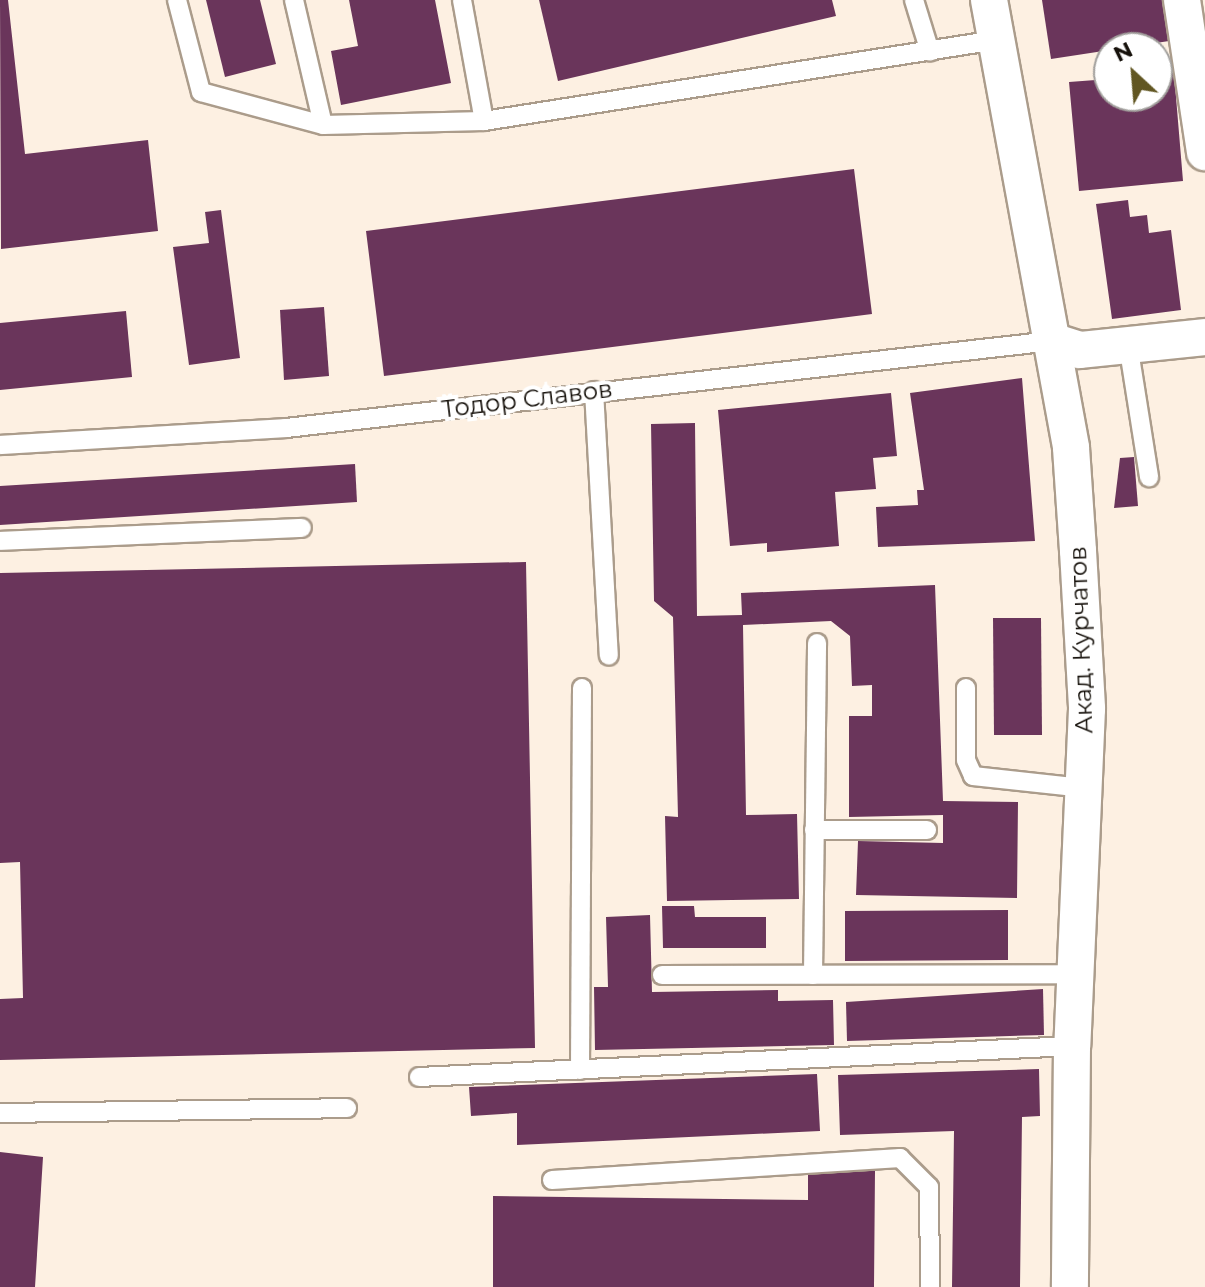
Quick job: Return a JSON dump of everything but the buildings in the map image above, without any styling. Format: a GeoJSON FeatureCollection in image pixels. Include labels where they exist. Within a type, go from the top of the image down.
{"type":"FeatureCollection","features":[{"type":"Feature","properties":{"kind":"street","name":"Акад. Курчатов"},"geometry":{"type":"LineString","coordinates":[[989,0],[1071,448],[1087,709],[1072,1046],[1070,1287]]}},
{"type":"Feature","properties":{"kind":"street"},"geometry":{"type":"LineString","coordinates":[[1182,0],[1205,152]]}},
{"type":"Feature","properties":{"kind":"street"},"geometry":{"type":"LineString","coordinates":[[1052,341],[1080,350],[1205,337]]}},
{"type":"Feature","properties":{"kind":"lane"},"geometry":{"type":"LineString","coordinates":[[177,0],[201,92],[323,125],[484,121],[996,40]]}},
{"type":"Feature","properties":{"kind":"lane"},"geometry":{"type":"LineString","coordinates":[[294,0],[323,125]]}},
{"type":"Feature","properties":{"kind":"lane"},"geometry":{"type":"LineString","coordinates":[[462,0],[484,121]]}},
{"type":"Feature","properties":{"kind":"lane"},"geometry":{"type":"LineString","coordinates":[[914,0],[930,52]]}},
{"type":"Feature","properties":{"kind":"lane","name":"Тодор Славов"},"geometry":{"type":"LineString","coordinates":[[0,445],[286,428],[1052,341]]}},
{"type":"Feature","properties":{"kind":"lane"},"geometry":{"type":"LineString","coordinates":[[1128,344],[1149,477]]}},
{"type":"Feature","properties":{"kind":"lane"},"geometry":{"type":"LineString","coordinates":[[594,391],[609,656]]}},
{"type":"Feature","properties":{"kind":"lane"},"geometry":{"type":"LineString","coordinates":[[0,541],[302,528]]}},
{"type":"Feature","properties":{"kind":"lane"},"geometry":{"type":"LineString","coordinates":[[813,975],[817,643]]}},
{"type":"Feature","properties":{"kind":"lane"},"geometry":{"type":"LineString","coordinates":[[580,1070],[582,688]]}},
{"type":"Feature","properties":{"kind":"lane"},"geometry":{"type":"LineString","coordinates":[[966,688],[966,760],[973,776],[1084,788]]}},
{"type":"Feature","properties":{"kind":"lane"},"geometry":{"type":"LineString","coordinates":[[814,830],[927,830]]}},
{"type":"Feature","properties":{"kind":"lane"},"geometry":{"type":"LineString","coordinates":[[662,975],[1075,974]]}},
{"type":"Feature","properties":{"kind":"lane"},"geometry":{"type":"LineString","coordinates":[[419,1077],[1072,1046]]}},
{"type":"Feature","properties":{"kind":"lane"},"geometry":{"type":"LineString","coordinates":[[0,1113],[347,1108]]}},
{"type":"Feature","properties":{"kind":"lane"},"geometry":{"type":"LineString","coordinates":[[552,1180],[900,1158],[929,1187],[930,1287]]}}]}
